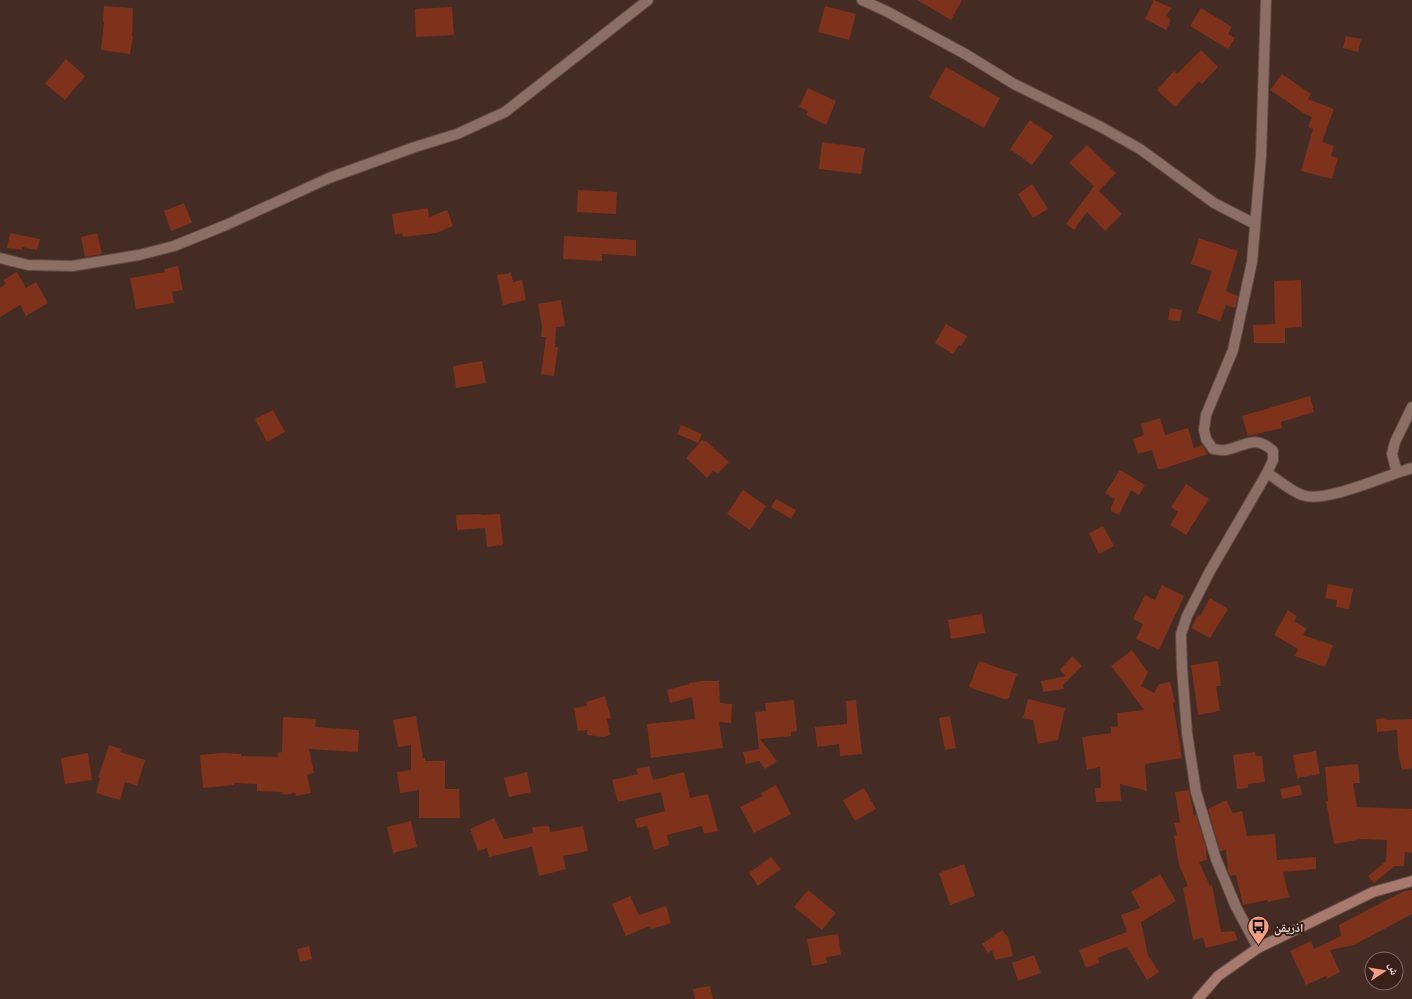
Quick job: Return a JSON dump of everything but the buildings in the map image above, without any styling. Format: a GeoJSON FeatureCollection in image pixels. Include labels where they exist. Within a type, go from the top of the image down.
{"type":"FeatureCollection","features":[{"type":"Feature","properties":{"kind":"main road"},"geometry":{"type":"LineString","coordinates":[[1198,999],[1218,976],[1258,948],[1373,892],[1412,881]]}},
{"type":"Feature","properties":{"kind":"street"},"geometry":{"type":"LineString","coordinates":[[0,258],[28,265],[72,266],[153,252],[174,246],[226,225],[329,178],[415,147],[457,134],[505,112],[648,0]]}},
{"type":"Feature","properties":{"kind":"street"},"geometry":{"type":"LineString","coordinates":[[862,0],[886,10],[967,55],[1014,84],[1101,127],[1140,149],[1214,203],[1255,224]]}},
{"type":"Feature","properties":{"kind":"street"},"geometry":{"type":"LineString","coordinates":[[1258,948],[1236,907],[1216,859],[1196,792],[1187,733],[1181,634],[1187,616],[1210,571],[1268,473],[1273,460],[1273,451],[1267,446],[1256,441],[1224,450],[1213,449],[1206,439],[1204,430],[1206,416],[1234,350],[1252,262],[1261,156],[1266,0]]}},
{"type":"Feature","properties":{"kind":"street"},"geometry":{"type":"LineString","coordinates":[[1397,472],[1392,454],[1395,442],[1412,407]]}},
{"type":"Feature","properties":{"kind":"street"},"geometry":{"type":"LineString","coordinates":[[1268,473],[1302,495],[1319,497],[1344,492],[1397,472],[1412,468]]}},
{"type":"Feature","properties":{"kind":"place","name":"اذريقن"},"geometry":{"type":"Point","coordinates":[1258,946]}}]}
